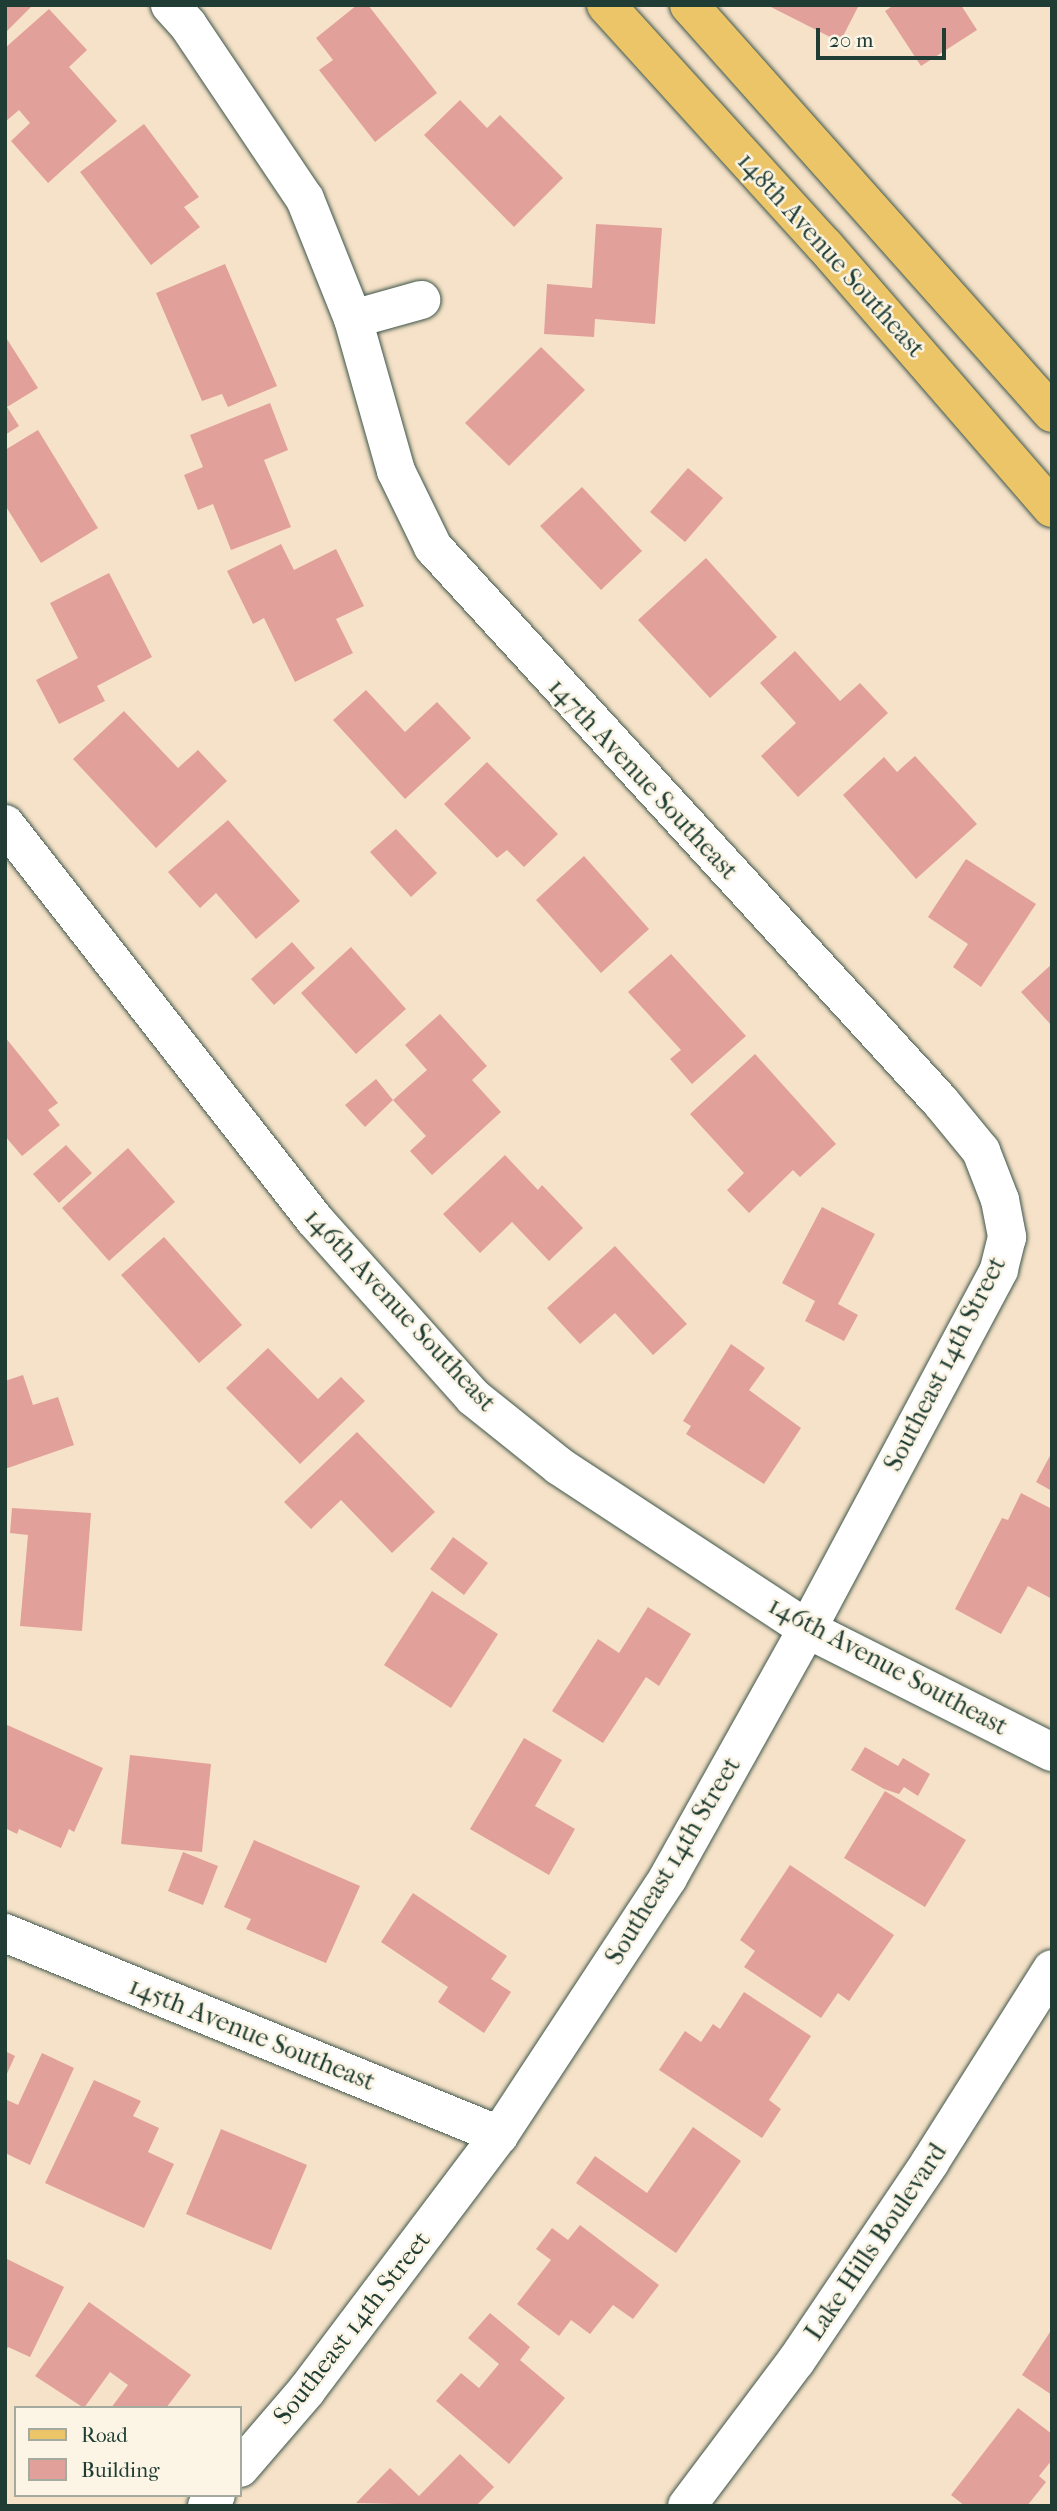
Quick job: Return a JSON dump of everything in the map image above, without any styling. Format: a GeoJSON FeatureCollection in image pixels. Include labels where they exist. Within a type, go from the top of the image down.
{"type":"FeatureCollection","features":[{"type":"Feature","properties":{"kind":"main road","name":"148th Avenue Southeast"},"geometry":{"type":"LineString","coordinates":[[606,5],[824,245],[1052,508]]}},
{"type":"Feature","properties":{"kind":"main road"},"geometry":{"type":"LineString","coordinates":[[690,5],[1052,413]]}},
{"type":"Feature","properties":{"kind":"street","name":"147th Avenue Southeast"},"geometry":{"type":"LineString","coordinates":[[170,5],[188,25],[305,199],[353,318],[396,471],[433,547],[940,1101],[981,1151],[1000,1200]]}},
{"type":"Feature","properties":{"kind":"street"},"geometry":{"type":"LineString","coordinates":[[353,318],[421,300]]}},
{"type":"Feature","properties":{"kind":"street","name":"146th Avenue Southeast"},"geometry":{"type":"LineString","coordinates":[[5,824],[314,1219],[473,1397],[559,1466],[807,1629],[1052,1752]]}},
{"type":"Feature","properties":{"kind":"street","name":"Southeast 14th Street"},"geometry":{"type":"LineString","coordinates":[[242,2466],[307,2390],[499,2136],[667,1878],[807,1629],[999,1270],[1007,1237],[1000,1200]]}},
{"type":"Feature","properties":{"kind":"street","name":"145th Avenue Southeast"},"geometry":{"type":"LineString","coordinates":[[5,1933],[499,2136]]}},
{"type":"Feature","properties":{"kind":"street","name":"Lake Hills Boulevard"},"geometry":{"type":"LineString","coordinates":[[687,2506],[796,2361],[930,2162],[1052,1969]]}},
{"type":"Feature","properties":{"kind":"building"},"geometry":{"type":"Polygon","coordinates":[[[5,5],[33,5],[5,33],[5,5]]]}},
{"type":"Feature","properties":{"kind":"building"},"geometry":{"type":"Polygon","coordinates":[[[357,5],[368,5],[437,93],[375,142],[319,70],[333,60],[316,38],[357,5]]]}},
{"type":"Feature","properties":{"kind":"building"},"geometry":{"type":"Polygon","coordinates":[[[767,5],[859,5],[840,42],[767,5]]]}},
{"type":"Feature","properties":{"kind":"building"},"geometry":{"type":"Polygon","coordinates":[[[894,5],[961,5],[977,30],[921,66],[885,11],[894,5]]]}},
{"type":"Feature","properties":{"kind":"building"},"geometry":{"type":"Polygon","coordinates":[[[49,9],[87,50],[69,67],[117,121],[48,183],[11,141],[30,123],[19,110],[5,122],[5,48],[49,9]]]}},
{"type":"Feature","properties":{"kind":"building"},"geometry":{"type":"Polygon","coordinates":[[[460,100],[487,128],[500,115],[563,178],[514,227],[424,135],[460,100]]]}},
{"type":"Feature","properties":{"kind":"building"},"geometry":{"type":"Polygon","coordinates":[[[144,124],[199,197],[184,207],[200,227],[151,265],[80,172],[144,124]]]}},
{"type":"Feature","properties":{"kind":"building"},"geometry":{"type":"Polygon","coordinates":[[[596,224],[662,228],[655,324],[595,319],[594,337],[544,334],[547,284],[592,288],[596,224]]]}},
{"type":"Feature","properties":{"kind":"building"},"geometry":{"type":"Polygon","coordinates":[[[225,264],[277,386],[228,407],[222,394],[202,401],[156,293],[225,264]]]}},
{"type":"Feature","properties":{"kind":"building"},"geometry":{"type":"Polygon","coordinates":[[[5,336],[38,388],[7,407],[19,426],[5,435],[5,336]]]}},
{"type":"Feature","properties":{"kind":"building"},"geometry":{"type":"Polygon","coordinates":[[[541,347],[585,390],[509,466],[465,423],[541,347]]]}},
{"type":"Feature","properties":{"kind":"building"},"geometry":{"type":"Polygon","coordinates":[[[270,403],[288,450],[264,460],[291,527],[231,550],[213,504],[198,510],[184,475],[203,467],[190,435],[270,403]]]}},
{"type":"Feature","properties":{"kind":"building"},"geometry":{"type":"Polygon","coordinates":[[[38,430],[98,528],[41,563],[5,505],[5,450],[38,430]]]}},
{"type":"Feature","properties":{"kind":"building"},"geometry":{"type":"Polygon","coordinates":[[[688,468],[723,498],[685,542],[650,512],[688,468]]]}},
{"type":"Feature","properties":{"kind":"building"},"geometry":{"type":"Polygon","coordinates":[[[582,487],[642,551],[601,590],[540,526],[582,487]]]}},
{"type":"Feature","properties":{"kind":"building"},"geometry":{"type":"Polygon","coordinates":[[[281,544],[294,570],[336,549],[364,606],[336,619],[353,653],[295,682],[264,618],[253,624],[227,571],[281,544]]]}},
{"type":"Feature","properties":{"kind":"building"},"geometry":{"type":"Polygon","coordinates":[[[706,558],[777,637],[710,698],[638,620],[706,558]]]}},
{"type":"Feature","properties":{"kind":"building"},"geometry":{"type":"Polygon","coordinates":[[[109,573],[152,657],[97,686],[105,701],[59,724],[36,680],[78,658],[50,603],[109,573]]]}},
{"type":"Feature","properties":{"kind":"building"},"geometry":{"type":"Polygon","coordinates":[[[795,651],[840,701],[860,683],[888,713],[798,797],[761,756],[796,723],[760,683],[795,651]]]}},
{"type":"Feature","properties":{"kind":"building"},"geometry":{"type":"Polygon","coordinates":[[[366,690],[405,732],[437,702],[471,738],[405,799],[333,720],[366,690]]]}},
{"type":"Feature","properties":{"kind":"building"},"geometry":{"type":"Polygon","coordinates":[[[124,711],[178,768],[198,750],[227,781],[156,848],[73,759],[124,711]]]}},
{"type":"Feature","properties":{"kind":"building"},"geometry":{"type":"Polygon","coordinates":[[[915,756],[977,824],[916,879],[843,795],[884,757],[897,772],[915,756]]]}},
{"type":"Feature","properties":{"kind":"building"},"geometry":{"type":"Polygon","coordinates":[[[487,762],[558,834],[524,867],[507,850],[497,858],[444,804],[487,762]]]}},
{"type":"Feature","properties":{"kind":"building"},"geometry":{"type":"Polygon","coordinates":[[[228,820],[300,901],[256,939],[216,893],[200,908],[168,872],[228,820]]]}},
{"type":"Feature","properties":{"kind":"building"},"geometry":{"type":"Polygon","coordinates":[[[396,829],[437,873],[411,897],[370,852],[396,829]]]}},
{"type":"Feature","properties":{"kind":"building"},"geometry":{"type":"Polygon","coordinates":[[[584,856],[649,929],[601,973],[536,900],[584,856]]]}},
{"type":"Feature","properties":{"kind":"building"},"geometry":{"type":"Polygon","coordinates":[[[966,859],[1036,904],[981,987],[953,967],[968,944],[928,917],[966,859]]]}},
{"type":"Feature","properties":{"kind":"building"},"geometry":{"type":"Polygon","coordinates":[[[292,942],[315,968],[274,1005],[251,979],[292,942]]]}},
{"type":"Feature","properties":{"kind":"building"},"geometry":{"type":"Polygon","coordinates":[[[351,947],[406,1009],[356,1054],[301,993],[351,947]]]}},
{"type":"Feature","properties":{"kind":"building"},"geometry":{"type":"Polygon","coordinates":[[[671,954],[746,1036],[692,1084],[670,1059],[681,1050],[628,992],[671,954]]]}},
{"type":"Feature","properties":{"kind":"building"},"geometry":{"type":"Polygon","coordinates":[[[1052,964],[1052,1026],[1021,992],[1052,964]]]}},
{"type":"Feature","properties":{"kind":"building"},"geometry":{"type":"Polygon","coordinates":[[[440,1014],[487,1066],[472,1080],[501,1112],[432,1175],[410,1151],[426,1136],[393,1100],[427,1070],[405,1045],[440,1014]]]}},
{"type":"Feature","properties":{"kind":"building"},"geometry":{"type":"Polygon","coordinates":[[[5,1037],[58,1103],[48,1110],[60,1125],[22,1156],[5,1136],[5,1037]]]}},
{"type":"Feature","properties":{"kind":"building"},"geometry":{"type":"Polygon","coordinates":[[[755,1054],[836,1144],[800,1177],[793,1170],[749,1213],[727,1190],[744,1173],[690,1114],[755,1054]]]}},
{"type":"Feature","properties":{"kind":"building"},"geometry":{"type":"Polygon","coordinates":[[[376,1079],[393,1100],[365,1127],[345,1105],[376,1079]]]}},
{"type":"Feature","properties":{"kind":"building"},"geometry":{"type":"Polygon","coordinates":[[[66,1145],[92,1173],[59,1203],[33,1174],[66,1145]]]}},
{"type":"Feature","properties":{"kind":"building"},"geometry":{"type":"Polygon","coordinates":[[[128,1148],[175,1202],[109,1261],[62,1208],[128,1148]]]}},
{"type":"Feature","properties":{"kind":"building"},"geometry":{"type":"Polygon","coordinates":[[[505,1155],[538,1190],[542,1185],[583,1228],[549,1261],[512,1222],[480,1253],[443,1214],[505,1155]]]}},
{"type":"Feature","properties":{"kind":"building"},"geometry":{"type":"Polygon","coordinates":[[[822,1207],[875,1234],[838,1304],[858,1315],[844,1341],[805,1321],[815,1301],[782,1283],[822,1207]]]}},
{"type":"Feature","properties":{"kind":"building"},"geometry":{"type":"Polygon","coordinates":[[[164,1237],[242,1325],[199,1363],[121,1275],[164,1237]]]}},
{"type":"Feature","properties":{"kind":"building"},"geometry":{"type":"Polygon","coordinates":[[[615,1246],[687,1324],[653,1355],[615,1313],[580,1344],[547,1308],[615,1246]]]}},
{"type":"Feature","properties":{"kind":"building"},"geometry":{"type":"Polygon","coordinates":[[[731,1344],[765,1368],[749,1390],[801,1428],[764,1484],[686,1434],[691,1426],[683,1421],[731,1344]]]}},
{"type":"Feature","properties":{"kind":"building"},"geometry":{"type":"Polygon","coordinates":[[[268,1348],[318,1399],[341,1377],[365,1401],[300,1464],[226,1388],[268,1348]]]}},
{"type":"Feature","properties":{"kind":"building"},"geometry":{"type":"Polygon","coordinates":[[[23,1375],[33,1405],[58,1397],[74,1445],[5,1469],[5,1381],[23,1375]]]}},
{"type":"Feature","properties":{"kind":"building"},"geometry":{"type":"Polygon","coordinates":[[[357,1432],[435,1512],[392,1553],[341,1500],[311,1529],[284,1502],[357,1432]]]}},
{"type":"Feature","properties":{"kind":"building"},"geometry":{"type":"Polygon","coordinates":[[[1052,1452],[1052,1491],[1036,1482],[1052,1452]]]}},
{"type":"Feature","properties":{"kind":"building"},"geometry":{"type":"Polygon","coordinates":[[[1021,1493],[1052,1509],[1052,1599],[1028,1586],[1001,1634],[955,1609],[1002,1518],[1008,1520],[1021,1493]]]}},
{"type":"Feature","properties":{"kind":"building"},"geometry":{"type":"Polygon","coordinates":[[[12,1508],[91,1513],[82,1631],[20,1626],[28,1535],[10,1533],[12,1508]]]}},
{"type":"Feature","properties":{"kind":"building"},"geometry":{"type":"Polygon","coordinates":[[[453,1537],[488,1563],[464,1595],[430,1569],[453,1537]]]}},
{"type":"Feature","properties":{"kind":"building"},"geometry":{"type":"Polygon","coordinates":[[[432,1591],[498,1634],[451,1708],[384,1665],[432,1591]]]}},
{"type":"Feature","properties":{"kind":"building"},"geometry":{"type":"Polygon","coordinates":[[[648,1607],[691,1634],[659,1686],[646,1677],[603,1743],[552,1711],[598,1639],[619,1653],[648,1607]]]}},
{"type":"Feature","properties":{"kind":"building"},"geometry":{"type":"Polygon","coordinates":[[[5,1724],[103,1768],[74,1832],[69,1829],[61,1848],[19,1829],[17,1834],[5,1828],[5,1724]]]}},
{"type":"Feature","properties":{"kind":"building"},"geometry":{"type":"Polygon","coordinates":[[[524,1738],[562,1760],[535,1806],[575,1829],[549,1875],[470,1829],[524,1738]]]}},
{"type":"Feature","properties":{"kind":"building"},"geometry":{"type":"Polygon","coordinates":[[[865,1747],[898,1766],[903,1758],[930,1774],[918,1796],[904,1787],[899,1794],[884,1789],[851,1770],[865,1747]]]}},
{"type":"Feature","properties":{"kind":"building"},"geometry":{"type":"Polygon","coordinates":[[[130,1755],[211,1764],[202,1852],[121,1844],[130,1755]]]}},
{"type":"Feature","properties":{"kind":"building"},"geometry":{"type":"Polygon","coordinates":[[[885,1791],[966,1840],[925,1907],[844,1858],[885,1791]]]}},
{"type":"Feature","properties":{"kind":"building"},"geometry":{"type":"Polygon","coordinates":[[[254,1840],[360,1886],[326,1963],[246,1929],[251,1919],[224,1907],[254,1840]]]}},
{"type":"Feature","properties":{"kind":"building"},"geometry":{"type":"Polygon","coordinates":[[[183,1852],[218,1866],[203,1905],[168,1891],[183,1852]]]}},
{"type":"Feature","properties":{"kind":"building"},"geometry":{"type":"Polygon","coordinates":[[[790,1865],[894,1935],[849,2001],[838,1993],[821,2018],[744,1967],[755,1951],[740,1940],[790,1865]]]}},
{"type":"Feature","properties":{"kind":"building"},"geometry":{"type":"Polygon","coordinates":[[[413,1893],[507,1956],[491,1979],[511,1992],[484,2033],[438,2002],[448,1987],[381,1942],[413,1893]]]}},
{"type":"Feature","properties":{"kind":"building"},"geometry":{"type":"Polygon","coordinates":[[[744,1992],[811,2036],[769,2100],[781,2109],[762,2138],[659,2070],[685,2031],[701,2042],[713,2024],[720,2029],[744,1992]]]}},
{"type":"Feature","properties":{"kind":"building"},"geometry":{"type":"Polygon","coordinates":[[[5,2051],[15,2056],[5,2078],[5,2051]]]}},
{"type":"Feature","properties":{"kind":"building"},"geometry":{"type":"Polygon","coordinates":[[[42,2053],[74,2068],[30,2165],[5,2153],[5,2099],[18,2105],[42,2053]]]}},
{"type":"Feature","properties":{"kind":"building"},"geometry":{"type":"Polygon","coordinates":[[[94,2080],[141,2101],[133,2116],[159,2128],[148,2152],[174,2164],[144,2228],[45,2183],[94,2080]]]}},
{"type":"Feature","properties":{"kind":"building"},"geometry":{"type":"Polygon","coordinates":[[[693,2127],[741,2161],[676,2253],[576,2183],[595,2156],[647,2193],[693,2127]]]}},
{"type":"Feature","properties":{"kind":"building"},"geometry":{"type":"Polygon","coordinates":[[[221,2129],[307,2165],[271,2250],[186,2214],[221,2129]]]}},
{"type":"Feature","properties":{"kind":"building"},"geometry":{"type":"Polygon","coordinates":[[[580,2225],[659,2285],[633,2319],[613,2305],[590,2334],[571,2320],[559,2336],[517,2304],[551,2260],[536,2249],[552,2228],[568,2240],[580,2225]]]}},
{"type":"Feature","properties":{"kind":"building"},"geometry":{"type":"Polygon","coordinates":[[[5,2258],[64,2287],[30,2357],[8,2347],[5,2353],[5,2258]]]}},
{"type":"Feature","properties":{"kind":"building"},"geometry":{"type":"Polygon","coordinates":[[[89,2302],[191,2375],[168,2406],[112,2406],[128,2385],[110,2372],[85,2406],[81,2406],[35,2376],[89,2302]]]}},
{"type":"Feature","properties":{"kind":"building"},"geometry":{"type":"Polygon","coordinates":[[[490,2313],[530,2347],[520,2360],[565,2398],[509,2464],[436,2401],[461,2373],[479,2388],[499,2364],[468,2338],[490,2313]]]}},
{"type":"Feature","properties":{"kind":"building"},"geometry":{"type":"Polygon","coordinates":[[[1052,2329],[1052,2395],[1022,2375],[1052,2329]]]}},
{"type":"Feature","properties":{"kind":"building"},"geometry":{"type":"Polygon","coordinates":[[[1018,2408],[1052,2434],[1052,2460],[1039,2476],[1046,2482],[1027,2506],[965,2506],[951,2495],[1018,2408]]]}},
{"type":"Feature","properties":{"kind":"building"},"geometry":{"type":"Polygon","coordinates":[[[460,2454],[494,2487],[476,2506],[356,2503],[390,2468],[419,2496],[460,2454]]]}}]}
